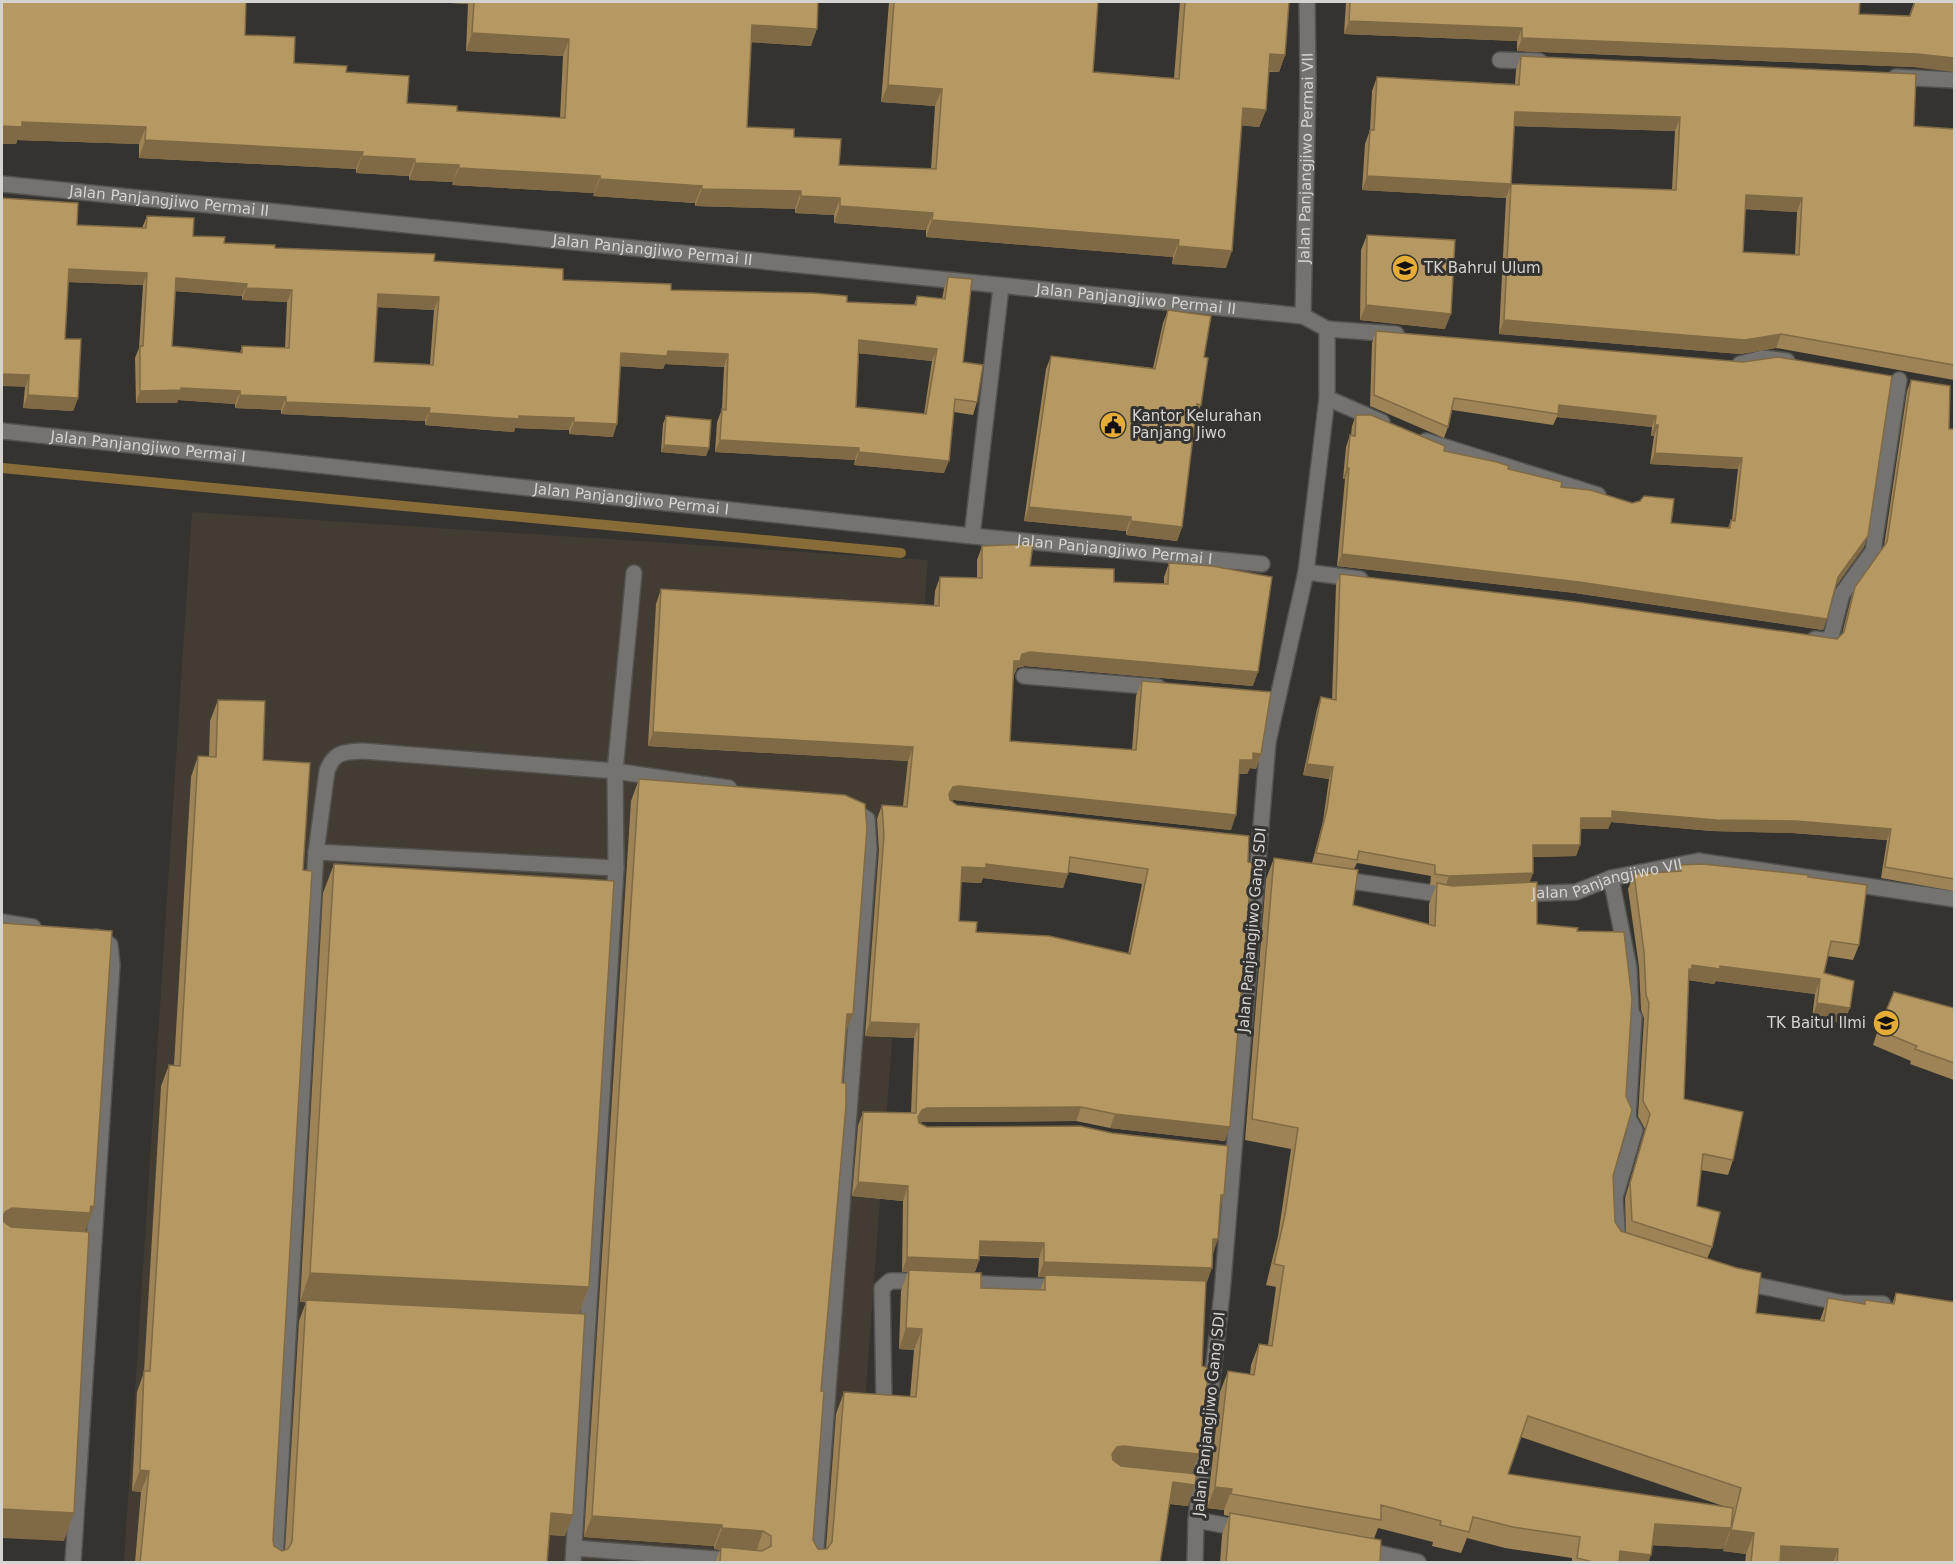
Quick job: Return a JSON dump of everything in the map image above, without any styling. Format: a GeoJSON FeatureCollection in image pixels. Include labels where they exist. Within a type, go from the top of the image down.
{"type":"FeatureCollection","features":[{"type":"Feature","properties":{"kind":"street","name":"Jalan Panjangjiwo Permai VII"},"geometry":{"type":"LineString","coordinates":[[1303,316],[1308,80],[1307,2]]}},
{"type":"Feature","properties":{"kind":"street"},"geometry":{"type":"LineString","coordinates":[[1500,60],[1560,62]]}},
{"type":"Feature","properties":{"kind":"street"},"geometry":{"type":"LineString","coordinates":[[1883,77],[1954,80]]}},
{"type":"Feature","properties":{"kind":"street","name":"Jalan Panjangjiwo Permai II"},"geometry":{"type":"LineString","coordinates":[[2,184],[1303,316]]}},
{"type":"Feature","properties":{"kind":"street"},"geometry":{"type":"LineString","coordinates":[[972,536],[1001,287]]}},
{"type":"Feature","properties":{"kind":"street"},"geometry":{"type":"LineString","coordinates":[[1303,316],[1328,329],[1408,335]]}},
{"type":"Feature","properties":{"kind":"street","name":"Jalan Panjangjiwo Gang SDI"},"geometry":{"type":"LineString","coordinates":[[1195,1563],[1195,1485],[1222,1293],[1263,866],[1254,840],[1272,697],[1306,572],[1327,398],[1328,329]]}},
{"type":"Feature","properties":{"kind":"street"},"geometry":{"type":"LineString","coordinates":[[1728,363],[1748,363],[1763,358],[1797,362]]}},
{"type":"Feature","properties":{"kind":"street"},"geometry":{"type":"LineString","coordinates":[[1795,636],[1830,642],[1842,594],[1873,551],[1899,380]]}},
{"type":"Feature","properties":{"kind":"street"},"geometry":{"type":"LineString","coordinates":[[1327,398],[1391,426]]}},
{"type":"Feature","properties":{"kind":"street","name":"Jalan Panjangjiwo Permai I"},"geometry":{"type":"LineString","coordinates":[[2,431],[972,536],[1262,564]]}},
{"type":"Feature","properties":{"kind":"street"},"geometry":{"type":"LineString","coordinates":[[1413,435],[1434,445],[1609,498]]}},
{"type":"Feature","properties":{"kind":"street"},"geometry":{"type":"LineString","coordinates":[[1306,572],[1376,580]]}},
{"type":"Feature","properties":{"kind":"street"},"geometry":{"type":"LineString","coordinates":[[634,573],[615,771],[616,868],[582,1326],[573,1555],[755,1563]]}},
{"type":"Feature","properties":{"kind":"street"},"geometry":{"type":"LineString","coordinates":[[1024,675],[1174,689]]}},
{"type":"Feature","properties":{"kind":"street"},"geometry":{"type":"LineString","coordinates":[[275,1563],[296,1311],[316,852],[327,771],[331,759],[336,754],[363,751],[615,771],[743,790]]}},
{"type":"Feature","properties":{"kind":"street"},"geometry":{"type":"LineString","coordinates":[[815,1563],[869,849],[867,819],[851,810],[833,805]]}},
{"type":"Feature","properties":{"kind":"street"},"geometry":{"type":"LineString","coordinates":[[316,852],[616,868]]}},
{"type":"Feature","properties":{"kind":"street","name":"Jalan Panjangjiwo VII"},"geometry":{"type":"LineString","coordinates":[[1499,895],[1576,892],[1611,878],[1698,861],[1954,899]]}},
{"type":"Feature","properties":{"kind":"street"},"geometry":{"type":"LineString","coordinates":[[1328,877],[1444,897],[1466,896]]}},
{"type":"Feature","properties":{"kind":"street"},"geometry":{"type":"LineString","coordinates":[[1611,878],[1629,968],[1631,1013],[1634,1017],[1628,1118],[1635,1130],[1615,1197],[1617,1244],[1638,1250]]}},
{"type":"Feature","properties":{"kind":"street"},"geometry":{"type":"LineString","coordinates":[[2,922],[46,929]]}},
{"type":"Feature","properties":{"kind":"street"},"geometry":{"type":"LineString","coordinates":[[73,1563],[89,1252],[112,951],[104,939],[80,934]]}},
{"type":"Feature","properties":{"kind":"street"},"geometry":{"type":"LineString","coordinates":[[1216,1150],[1234,1152]]}},
{"type":"Feature","properties":{"kind":"street"},"geometry":{"type":"LineString","coordinates":[[1722,1277],[1842,1303],[1902,1306]]}},
{"type":"Feature","properties":{"kind":"street"},"geometry":{"type":"LineString","coordinates":[[884,1401],[881,1294],[886,1283],[895,1280],[1080,1288]]}},
{"type":"Feature","properties":{"kind":"street"},"geometry":{"type":"LineString","coordinates":[[1203,1292],[1222,1293]]}},
{"type":"Feature","properties":{"kind":"street"},"geometry":{"type":"LineString","coordinates":[[1196,1520],[1264,1532]]}},
{"type":"Feature","properties":{"kind":"street"},"geometry":{"type":"LineString","coordinates":[[1343,1546],[1419,1563]]}},
{"type":"Feature","properties":{"kind":"shaded area"},"geometry":{"type":"Polygon","coordinates":[[[192,512],[928,560],[853,1562],[124,1562],[192,512]]]}},
{"type":"Feature","properties":{"kind":"building"},"geometry":{"type":"Polygon","coordinates":[[[2,2],[246,2],[245,35],[295,37],[294,63],[347,66],[346,72],[409,76],[407,103],[457,106],[457,111],[565,118],[569,39],[472,33],[474,2],[818,2],[817,29],[752,25],[747,127],[794,129],[794,137],[841,139],[839,165],[936,169],[942,89],[888,85],[894,2],[1098,2],[1093,72],[1179,79],[1185,2],[1289,2],[1285,55],[1270,54],[1266,110],[1243,108],[1232,251],[1178,246],[1179,240],[932,220],[933,213],[840,206],[840,198],[801,196],[801,191],[702,189],[702,186],[600,179],[600,176],[459,168],[459,165],[415,163],[415,159],[362,156],[363,152],[145,140],[146,127],[22,122],[22,127],[2,126],[2,2]]]}},
{"type":"Feature","properties":{"kind":"building"},"geometry":{"type":"Polygon","coordinates":[[[1350,2],[1860,2],[1859,14],[1910,16],[1915,2],[1954,2],[1954,58],[1917,54],[1522,38],[1522,28],[1349,21],[1350,2]]]}},
{"type":"Feature","properties":{"kind":"building"},"geometry":{"type":"Polygon","coordinates":[[[1521,56],[1916,74],[1914,126],[1954,129],[1954,365],[1781,334],[1745,340],[1504,320],[1511,184],[1367,176],[1370,130],[1374,130],[1377,77],[1519,85],[1521,56]],[[1515,112],[1511,184],[1676,190],[1680,117],[1515,112]],[[1746,195],[1743,252],[1799,255],[1802,198],[1746,195]]]}},
{"type":"Feature","properties":{"kind":"building"},"geometry":{"type":"Polygon","coordinates":[[[2,198],[78,203],[77,225],[146,228],[147,216],[194,218],[193,236],[225,237],[224,243],[275,245],[275,248],[435,254],[434,261],[563,269],[563,280],[671,284],[671,290],[813,293],[847,296],[847,302],[916,305],[917,296],[945,299],[948,277],[972,279],[963,362],[983,365],[977,402],[955,399],[949,461],[859,452],[859,448],[720,440],[722,409],[726,410],[728,354],[668,351],[667,356],[621,353],[617,424],[574,422],[574,418],[519,416],[519,419],[429,413],[430,408],[286,402],[286,397],[240,395],[240,391],[181,388],[181,390],[140,391],[140,346],[143,346],[147,273],[69,269],[65,339],[81,339],[78,398],[28,395],[29,375],[2,374],[2,198]],[[176,278],[172,346],[242,353],[242,346],[289,348],[292,290],[246,288],[247,284],[176,278]],[[378,294],[374,362],[433,365],[439,297],[378,294]],[[859,340],[856,407],[926,414],[937,349],[859,340]]]}},
{"type":"Feature","properties":{"kind":"building"},"geometry":{"type":"Polygon","coordinates":[[[1367,235],[1455,240],[1451,314],[1366,305],[1367,235]]]}},
{"type":"Feature","properties":{"kind":"building"},"geometry":{"type":"Polygon","coordinates":[[[1168,310],[1211,316],[1204,357],[1208,358],[1201,405],[1197,404],[1182,527],[1131,521],[1131,517],[1029,507],[1051,356],[1155,369],[1168,310]]]}},
{"type":"Feature","properties":{"kind":"building"},"geometry":{"type":"Polygon","coordinates":[[[1376,331],[1743,362],[1778,357],[1892,376],[1868,536],[1838,577],[1827,619],[1579,582],[1342,554],[1350,435],[1355,436],[1356,415],[1371,415],[1445,446],[1444,451],[1497,462],[1509,466],[1508,469],[1562,482],[1561,487],[1590,490],[1632,503],[1640,501],[1644,496],[1674,499],[1671,523],[1730,528],[1731,520],[1735,521],[1742,458],[1655,453],[1658,425],[1655,425],[1656,416],[1559,405],[1558,414],[1454,398],[1448,427],[1374,395],[1376,331]]]}},
{"type":"Feature","properties":{"kind":"building"},"geometry":{"type":"Polygon","coordinates":[[[1911,380],[1950,386],[1949,429],[1954,429],[1954,879],[1885,867],[1891,829],[1796,821],[1716,820],[1612,811],[1612,818],[1581,818],[1580,845],[1533,845],[1533,873],[1449,876],[1435,874],[1435,865],[1359,851],[1357,860],[1316,853],[1327,809],[1333,767],[1307,764],[1321,697],[1336,700],[1340,574],[1577,602],[1837,639],[1844,632],[1855,587],[1887,542],[1911,380]]]}},
{"type":"Feature","properties":{"kind":"building"},"geometry":{"type":"Polygon","coordinates":[[[666,416],[711,420],[709,448],[664,445],[666,416]]]}},
{"type":"Feature","properties":{"kind":"building"},"geometry":{"type":"Polygon","coordinates":[[[1033,544],[1030,566],[1114,569],[1114,582],[1168,584],[1169,563],[1212,566],[1272,577],[1258,672],[1030,652],[1022,654],[1020,661],[1014,661],[1010,741],[1136,750],[1142,681],[1271,692],[1261,754],[1253,753],[1253,760],[1240,760],[1236,815],[959,786],[953,787],[949,794],[950,800],[957,805],[1249,836],[1248,862],[1252,863],[1230,1127],[1115,1114],[1081,1107],[927,1108],[922,1110],[918,1117],[919,1123],[927,1127],[1080,1126],[1112,1133],[1228,1146],[1218,1239],[1213,1239],[1212,1268],[1044,1262],[1044,1243],[980,1241],[979,1260],[907,1257],[908,1186],[858,1182],[863,1112],[916,1113],[919,1024],[870,1022],[884,835],[882,805],[907,807],[913,747],[653,732],[661,589],[939,606],[940,577],[982,578],[982,546],[1033,544]],[[1070,857],[1068,874],[986,864],[986,868],[962,867],[959,921],[977,922],[976,932],[1049,936],[1130,954],[1148,869],[1070,857]]]}},
{"type":"Feature","properties":{"kind":"building"},"geometry":{"type":"Polygon","coordinates":[[[218,700],[265,701],[263,760],[310,763],[303,870],[312,871],[274,1546],[282,1551],[288,1549],[292,1542],[306,1300],[585,1314],[573,1515],[551,1513],[547,1563],[140,1563],[149,1471],[140,1470],[144,1371],[150,1371],[169,1065],[180,1066],[198,756],[216,757],[218,700]]]}},
{"type":"Feature","properties":{"kind":"building"},"geometry":{"type":"Polygon","coordinates":[[[639,779],[845,795],[865,804],[867,828],[853,1014],[847,1014],[842,1083],[846,1083],[846,1105],[821,1391],[824,1391],[813,1540],[818,1549],[827,1549],[832,1542],[844,1392],[916,1397],[922,1329],[906,1328],[909,1270],[981,1273],[981,1288],[1045,1290],[1045,1275],[1206,1281],[1202,1366],[1209,1368],[1199,1454],[1123,1446],[1117,1447],[1112,1454],[1113,1460],[1121,1466],[1197,1474],[1195,1485],[1173,1482],[1160,1563],[720,1563],[721,1547],[762,1551],[771,1546],[771,1536],[763,1531],[722,1528],[722,1525],[592,1516],[639,779]]]}},
{"type":"Feature","properties":{"kind":"building"},"geometry":{"type":"Polygon","coordinates":[[[1274,858],[1358,870],[1353,905],[1435,926],[1437,883],[1452,886],[1537,882],[1537,924],[1578,928],[1577,931],[1624,932],[1632,999],[1626,1096],[1632,1110],[1613,1176],[1615,1222],[1621,1231],[1737,1268],[1761,1273],[1756,1313],[1824,1321],[1828,1298],[1865,1304],[1865,1300],[1894,1304],[1896,1293],[1954,1302],[1954,1563],[1837,1563],[1838,1549],[1781,1546],[1780,1563],[1751,1563],[1754,1533],[1731,1530],[1741,1488],[1528,1416],[1508,1474],[1733,1508],[1731,1528],[1655,1524],[1651,1555],[1620,1551],[1619,1563],[1597,1563],[1577,1558],[1580,1537],[1513,1527],[1473,1517],[1469,1532],[1440,1525],[1441,1521],[1381,1505],[1381,1520],[1231,1494],[1232,1489],[1215,1487],[1228,1371],[1254,1375],[1259,1344],[1272,1346],[1284,1266],[1274,1264],[1285,1215],[1298,1128],[1252,1119],[1274,858]]]}},
{"type":"Feature","properties":{"kind":"building"},"geometry":{"type":"Polygon","coordinates":[[[334,864],[614,881],[589,1287],[310,1273],[334,864]]]}},
{"type":"Feature","properties":{"kind":"building"},"geometry":{"type":"Polygon","coordinates":[[[1703,864],[1808,875],[1808,877],[1867,885],[1859,945],[1831,941],[1824,973],[1854,981],[1850,1008],[1817,1003],[1820,979],[1720,966],[1720,969],[1692,965],[1692,969],[1689,969],[1684,1099],[1743,1112],[1733,1160],[1703,1154],[1697,1206],[1720,1212],[1712,1247],[1632,1221],[1630,1183],[1650,1114],[1643,1101],[1649,1003],[1646,995],[1644,952],[1634,874],[1681,871],[1680,865],[1703,864]]]}},
{"type":"Feature","properties":{"kind":"building"},"geometry":{"type":"Polygon","coordinates":[[[2,923],[112,931],[94,1207],[91,1206],[90,1213],[12,1208],[3,1216],[4,1222],[11,1227],[89,1232],[74,1513],[2,1509],[2,923]]]}},
{"type":"Feature","properties":{"kind":"building"},"geometry":{"type":"Polygon","coordinates":[[[1894,992],[1954,1008],[1954,1063],[1915,1049],[1917,1046],[1878,1030],[1894,992]]]}},
{"type":"Feature","properties":{"kind":"building"},"geometry":{"type":"Polygon","coordinates":[[[1230,1513],[1381,1540],[1380,1563],[1226,1563],[1230,1513]]]}},
{"type":"Feature","properties":{"kind":"waterway"},"geometry":{"type":"LineString","coordinates":[[2,468],[901,553]]}},
{"type":"Feature","properties":{"kind":"place","name":"TK Bahrul Ulum"},"geometry":{"type":"Point","coordinates":[1405,268]}},
{"type":"Feature","properties":{"kind":"place","name":"Kantor Kelurahan Panjang Jiwo"},"geometry":{"type":"Point","coordinates":[1113,425]}},
{"type":"Feature","properties":{"kind":"place","name":"TK Baitul Ilmi"},"geometry":{"type":"Point","coordinates":[1886,1023]}}]}
